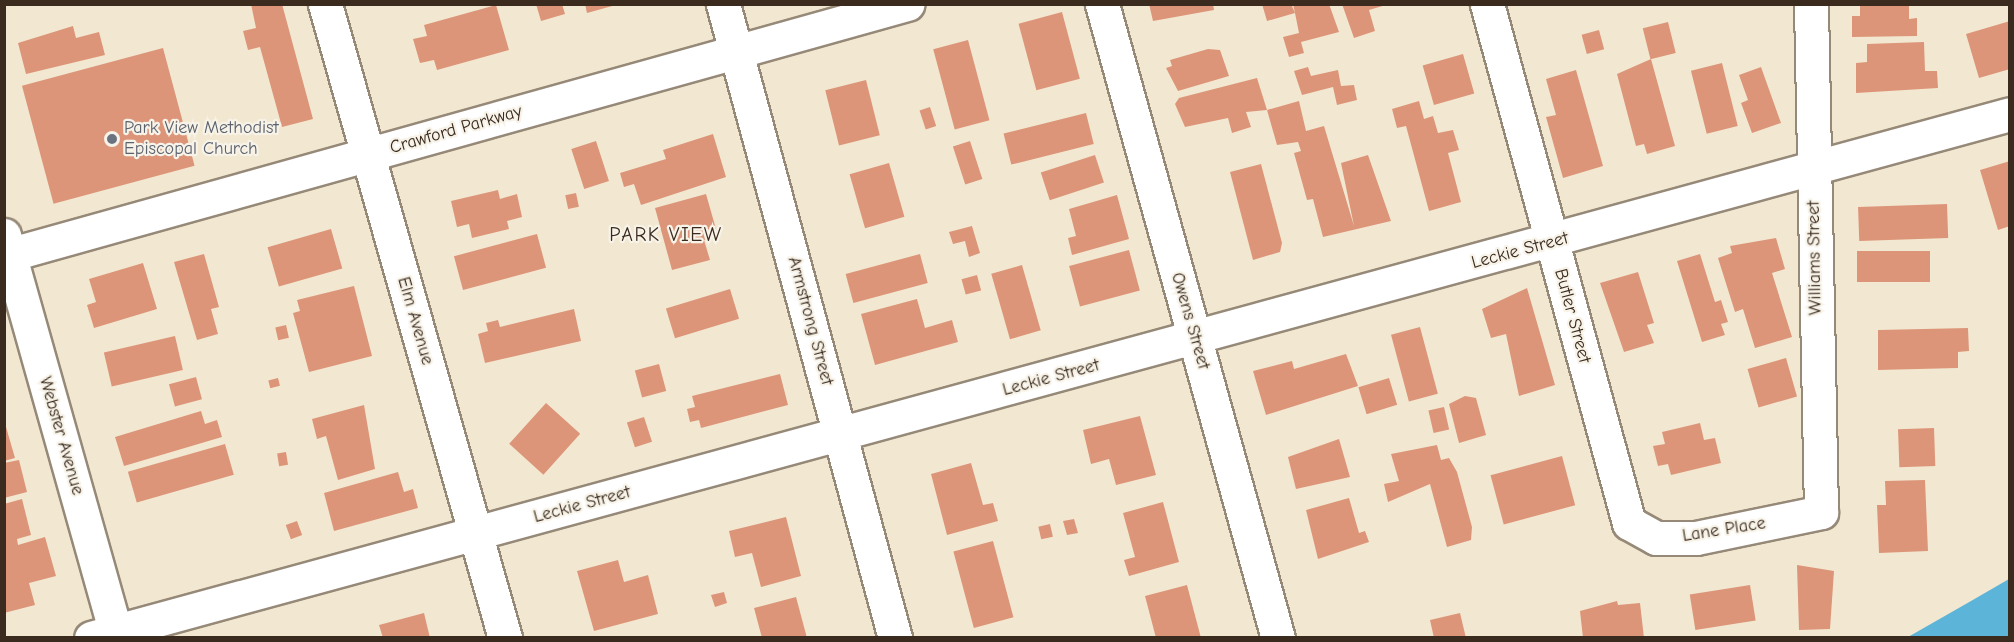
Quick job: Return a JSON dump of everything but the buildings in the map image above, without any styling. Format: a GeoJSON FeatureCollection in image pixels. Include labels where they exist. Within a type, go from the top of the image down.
{"type":"FeatureCollection","features":[{"type":"Feature","properties":{"kind":"street","name":"Elm Avenue"},"geometry":{"type":"LineString","coordinates":[[326,4],[505,638]]}},
{"type":"Feature","properties":{"kind":"street","name":"Armstrong Street"},"geometry":{"type":"LineString","coordinates":[[723,4],[842,434],[895,638]]}},
{"type":"Feature","properties":{"kind":"street","name":"Crawford Parkway"},"geometry":{"type":"LineString","coordinates":[[6,248],[367,155],[907,4]]}},
{"type":"Feature","properties":{"kind":"street","name":"Owens Street"},"geometry":{"type":"LineString","coordinates":[[1102,4],[1278,638]]}},
{"type":"Feature","properties":{"kind":"street","name":"Butler Street"},"geometry":{"type":"LineString","coordinates":[[1486,4],[1629,524]]}},
{"type":"Feature","properties":{"kind":"street","name":"Williams Street"},"geometry":{"type":"LineString","coordinates":[[1810,4],[1821,512]]}},
{"type":"Feature","properties":{"kind":"street","name":"Leckie Street"},"geometry":{"type":"LineString","coordinates":[[108,635],[1813,171],[2010,114]]}},
{"type":"Feature","properties":{"kind":"street","name":"Webster Avenue"},"geometry":{"type":"LineString","coordinates":[[6,248],[108,635]]}},
{"type":"Feature","properties":{"kind":"street","name":"Lane Place"},"geometry":{"type":"LineString","coordinates":[[1629,524],[1656,538],[1696,538],[1821,512]]}},
{"type":"Feature","properties":{"kind":"water"},"geometry":{"type":"Polygon","coordinates":[[[2009,579],[2009,637],[1908,637],[1971,601],[2009,579]]]}},
{"type":"Feature","properties":{"kind":"place","name":"Park View Methodist Episcopal Church"},"geometry":{"type":"Point","coordinates":[112,139]}},
{"type":"Feature","properties":{"kind":"district","name":"PARK VIEW"},"geometry":{"type":"Point","coordinates":[666,234]}}]}
